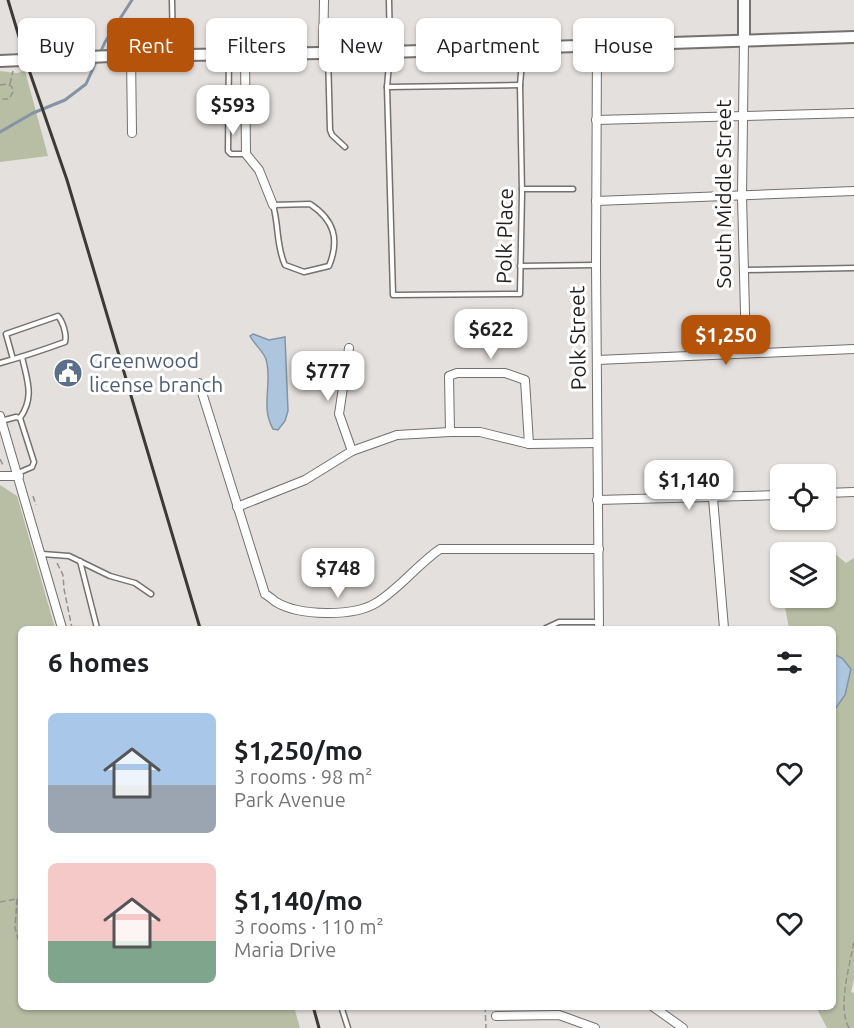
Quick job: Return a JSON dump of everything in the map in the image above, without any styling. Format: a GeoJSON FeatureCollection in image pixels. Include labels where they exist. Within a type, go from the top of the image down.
{"type":"FeatureCollection","features":[{"type":"Feature","properties":{"kind":"main road","name":"South Middle Street"},"geometry":{"type":"LineString","coordinates":[[744,0],[744,40]]}},
{"type":"Feature","properties":{"kind":"main road"},"geometry":{"type":"LineString","coordinates":[[674,43],[854,37]]}},
{"type":"Feature","properties":{"kind":"main road"},"geometry":{"type":"LineString","coordinates":[[0,61],[107,56]]}},
{"type":"Feature","properties":{"kind":"street"},"geometry":{"type":"LineString","coordinates":[[324,0],[325,18]]}},
{"type":"Feature","properties":{"kind":"street","name":"South Middle Street"},"geometry":{"type":"LineString","coordinates":[[744,40],[742,196],[746,352]]}},
{"type":"Feature","properties":{"kind":"street"},"geometry":{"type":"LineString","coordinates":[[131,72],[132,133]]}},
{"type":"Feature","properties":{"kind":"street"},"geometry":{"type":"LineString","coordinates":[[245,72],[246,154],[259,170],[273,205]]}},
{"type":"Feature","properties":{"kind":"street","name":"Polk Street"},"geometry":{"type":"LineString","coordinates":[[597,72],[599,625]]}},
{"type":"Feature","properties":{"kind":"street"},"geometry":{"type":"LineString","coordinates":[[596,120],[854,113]]}},
{"type":"Feature","properties":{"kind":"street"},"geometry":{"type":"LineString","coordinates":[[596,201],[854,191]]}},
{"type":"Feature","properties":{"kind":"street"},"geometry":{"type":"LineString","coordinates":[[349,348],[339,414],[352,452]]}},
{"type":"Feature","properties":{"kind":"street"},"geometry":{"type":"LineString","coordinates":[[597,360],[854,349]]}},
{"type":"Feature","properties":{"kind":"street"},"geometry":{"type":"LineString","coordinates":[[450,432],[449,376],[456,373],[505,373],[525,380],[529,444]]}},
{"type":"Feature","properties":{"kind":"street"},"geometry":{"type":"LineString","coordinates":[[199,382],[266,594],[277,603],[294,609],[321,613],[354,610],[374,604],[405,581],[419,564],[440,549],[599,549]]}},
{"type":"Feature","properties":{"kind":"street"},"geometry":{"type":"LineString","coordinates":[[1,419],[61,626]]}},
{"type":"Feature","properties":{"kind":"street"},"geometry":{"type":"LineString","coordinates":[[237,507],[305,480],[352,452],[397,435],[480,432],[529,444],[597,443]]}},
{"type":"Feature","properties":{"kind":"street"},"geometry":{"type":"LineString","coordinates":[[0,476],[18,475]]}},
{"type":"Feature","properties":{"kind":"street"},"geometry":{"type":"LineString","coordinates":[[836,493],[854,492]]}},
{"type":"Feature","properties":{"kind":"street"},"geometry":{"type":"LineString","coordinates":[[597,500],[770,495]]}},
{"type":"Feature","properties":{"kind":"street"},"geometry":{"type":"LineString","coordinates":[[713,498],[724,626]]}},
{"type":"Feature","properties":{"kind":"street"},"geometry":{"type":"LineString","coordinates":[[658,1010],[683,1028]]}},
{"type":"Feature","properties":{"kind":"street"},"geometry":{"type":"LineString","coordinates":[[496,1016],[560,1015],[595,1028]]}},
{"type":"Feature","properties":{"kind":"lane"},"geometry":{"type":"LineString","coordinates":[[172,0],[172,18]]}},
{"type":"Feature","properties":{"kind":"lane","name":"Polk Place"},"geometry":{"type":"LineString","coordinates":[[389,0],[389,18]]}},
{"type":"Feature","properties":{"kind":"lane"},"geometry":{"type":"LineString","coordinates":[[228,72],[228,151],[231,154],[246,154]]}},
{"type":"Feature","properties":{"kind":"lane"},"geometry":{"type":"LineString","coordinates":[[327,72],[330,130],[332,135],[345,147]]}},
{"type":"Feature","properties":{"kind":"lane","name":"Polk Place"},"geometry":{"type":"LineString","coordinates":[[388,72],[393,295],[520,294],[521,72]]}},
{"type":"Feature","properties":{"kind":"lane"},"geometry":{"type":"LineString","coordinates":[[387,87],[520,85]]}},
{"type":"Feature","properties":{"kind":"lane"},"geometry":{"type":"LineString","coordinates":[[522,189],[573,189]]}},
{"type":"Feature","properties":{"kind":"lane"},"geometry":{"type":"LineString","coordinates":[[310,204],[320,211],[328,220],[334,234],[335,250],[329,266],[304,272],[285,265],[279,253],[278,222],[273,205],[310,204]]}},
{"type":"Feature","properties":{"kind":"lane"},"geometry":{"type":"LineString","coordinates":[[520,266],[596,265]]}},
{"type":"Feature","properties":{"kind":"lane"},"geometry":{"type":"LineString","coordinates":[[744,270],[854,268]]}},
{"type":"Feature","properties":{"kind":"lane"},"geometry":{"type":"LineString","coordinates":[[0,363],[22,357],[65,342],[66,338],[58,316],[6,334],[13,359]]}},
{"type":"Feature","properties":{"kind":"lane"},"geometry":{"type":"LineString","coordinates":[[20,418],[27,408],[29,399],[22,357]]}},
{"type":"Feature","properties":{"kind":"lane"},"geometry":{"type":"LineString","coordinates":[[1,419],[20,418]]}},
{"type":"Feature","properties":{"kind":"lane"},"geometry":{"type":"LineString","coordinates":[[18,475],[32,467],[34,462],[20,418]]}},
{"type":"Feature","properties":{"kind":"lane"},"geometry":{"type":"LineString","coordinates":[[41,554],[69,556],[110,576],[135,583],[151,594]]}},
{"type":"Feature","properties":{"kind":"lane"},"geometry":{"type":"LineString","coordinates":[[80,561],[96,626]]}},
{"type":"Feature","properties":{"kind":"lane"},"geometry":{"type":"LineString","coordinates":[[551,626],[560,622],[599,625]]}},
{"type":"Feature","properties":{"kind":"lane"},"geometry":{"type":"LineString","coordinates":[[342,1010],[348,1028]]}},
{"type":"Feature","properties":{"kind":"path"},"geometry":{"type":"LineString","coordinates":[[0,99],[7,100],[11,97],[13,92],[10,85],[13,71]]}},
{"type":"Feature","properties":{"kind":"path"},"geometry":{"type":"LineString","coordinates":[[0,85],[10,85]]}},
{"type":"Feature","properties":{"kind":"path"},"geometry":{"type":"LineString","coordinates":[[0,459],[3,465]]}},
{"type":"Feature","properties":{"kind":"path"},"geometry":{"type":"LineString","coordinates":[[0,902],[17,899],[15,928],[18,938]]}},
{"type":"Feature","properties":{"kind":"path"},"geometry":{"type":"LineString","coordinates":[[849,1028],[843,1017],[854,941]]}},
{"type":"Feature","properties":{"kind":"path"},"geometry":{"type":"LineString","coordinates":[[485,1010],[486,1028]]}},
{"type":"Feature","properties":{"kind":"green space"},"geometry":{"type":"Polygon","coordinates":[[[0,71],[25,72],[48,156],[0,162],[0,71]]]}},
{"type":"Feature","properties":{"kind":"green space"},"geometry":{"type":"Polygon","coordinates":[[[0,485],[17,496],[54,626],[18,626],[18,1010],[295,1010],[300,1028],[0,1028],[0,485]]]}},
{"type":"Feature","properties":{"kind":"green space"},"geometry":{"type":"Polygon","coordinates":[[[836,555],[846,563],[854,558],[854,979],[851,992],[854,993],[854,1028],[827,1028],[818,1010],[836,1010],[836,626],[789,626],[785,608],[836,608],[836,555]]]}},
{"type":"Feature","properties":{"kind":"water"},"geometry":{"type":"Polygon","coordinates":[[[253,334],[269,340],[285,337],[288,411],[285,421],[278,430],[273,429],[269,421],[267,412],[268,368],[263,353],[250,336],[253,334]]]}},
{"type":"Feature","properties":{"kind":"water"},"geometry":{"type":"Polygon","coordinates":[[[836,655],[842,658],[851,669],[845,695],[836,708],[836,655]]]}},
{"type":"Feature","properties":{"kind":"waterway"},"geometry":{"type":"LineString","coordinates":[[0,132],[33,113],[65,100],[86,84],[105,42],[132,0]]}},
{"type":"Feature","properties":{"kind":"railway"},"geometry":{"type":"LineString","coordinates":[[8,0],[29,70],[67,180],[199,626]]}},
{"type":"Feature","properties":{"kind":"railway"},"geometry":{"type":"LineString","coordinates":[[314,1010],[319,1028]]}},
{"type":"Feature","properties":{"kind":"place","name":"Greenwood license branch"},"geometry":{"type":"Point","coordinates":[68,373]}}]}
